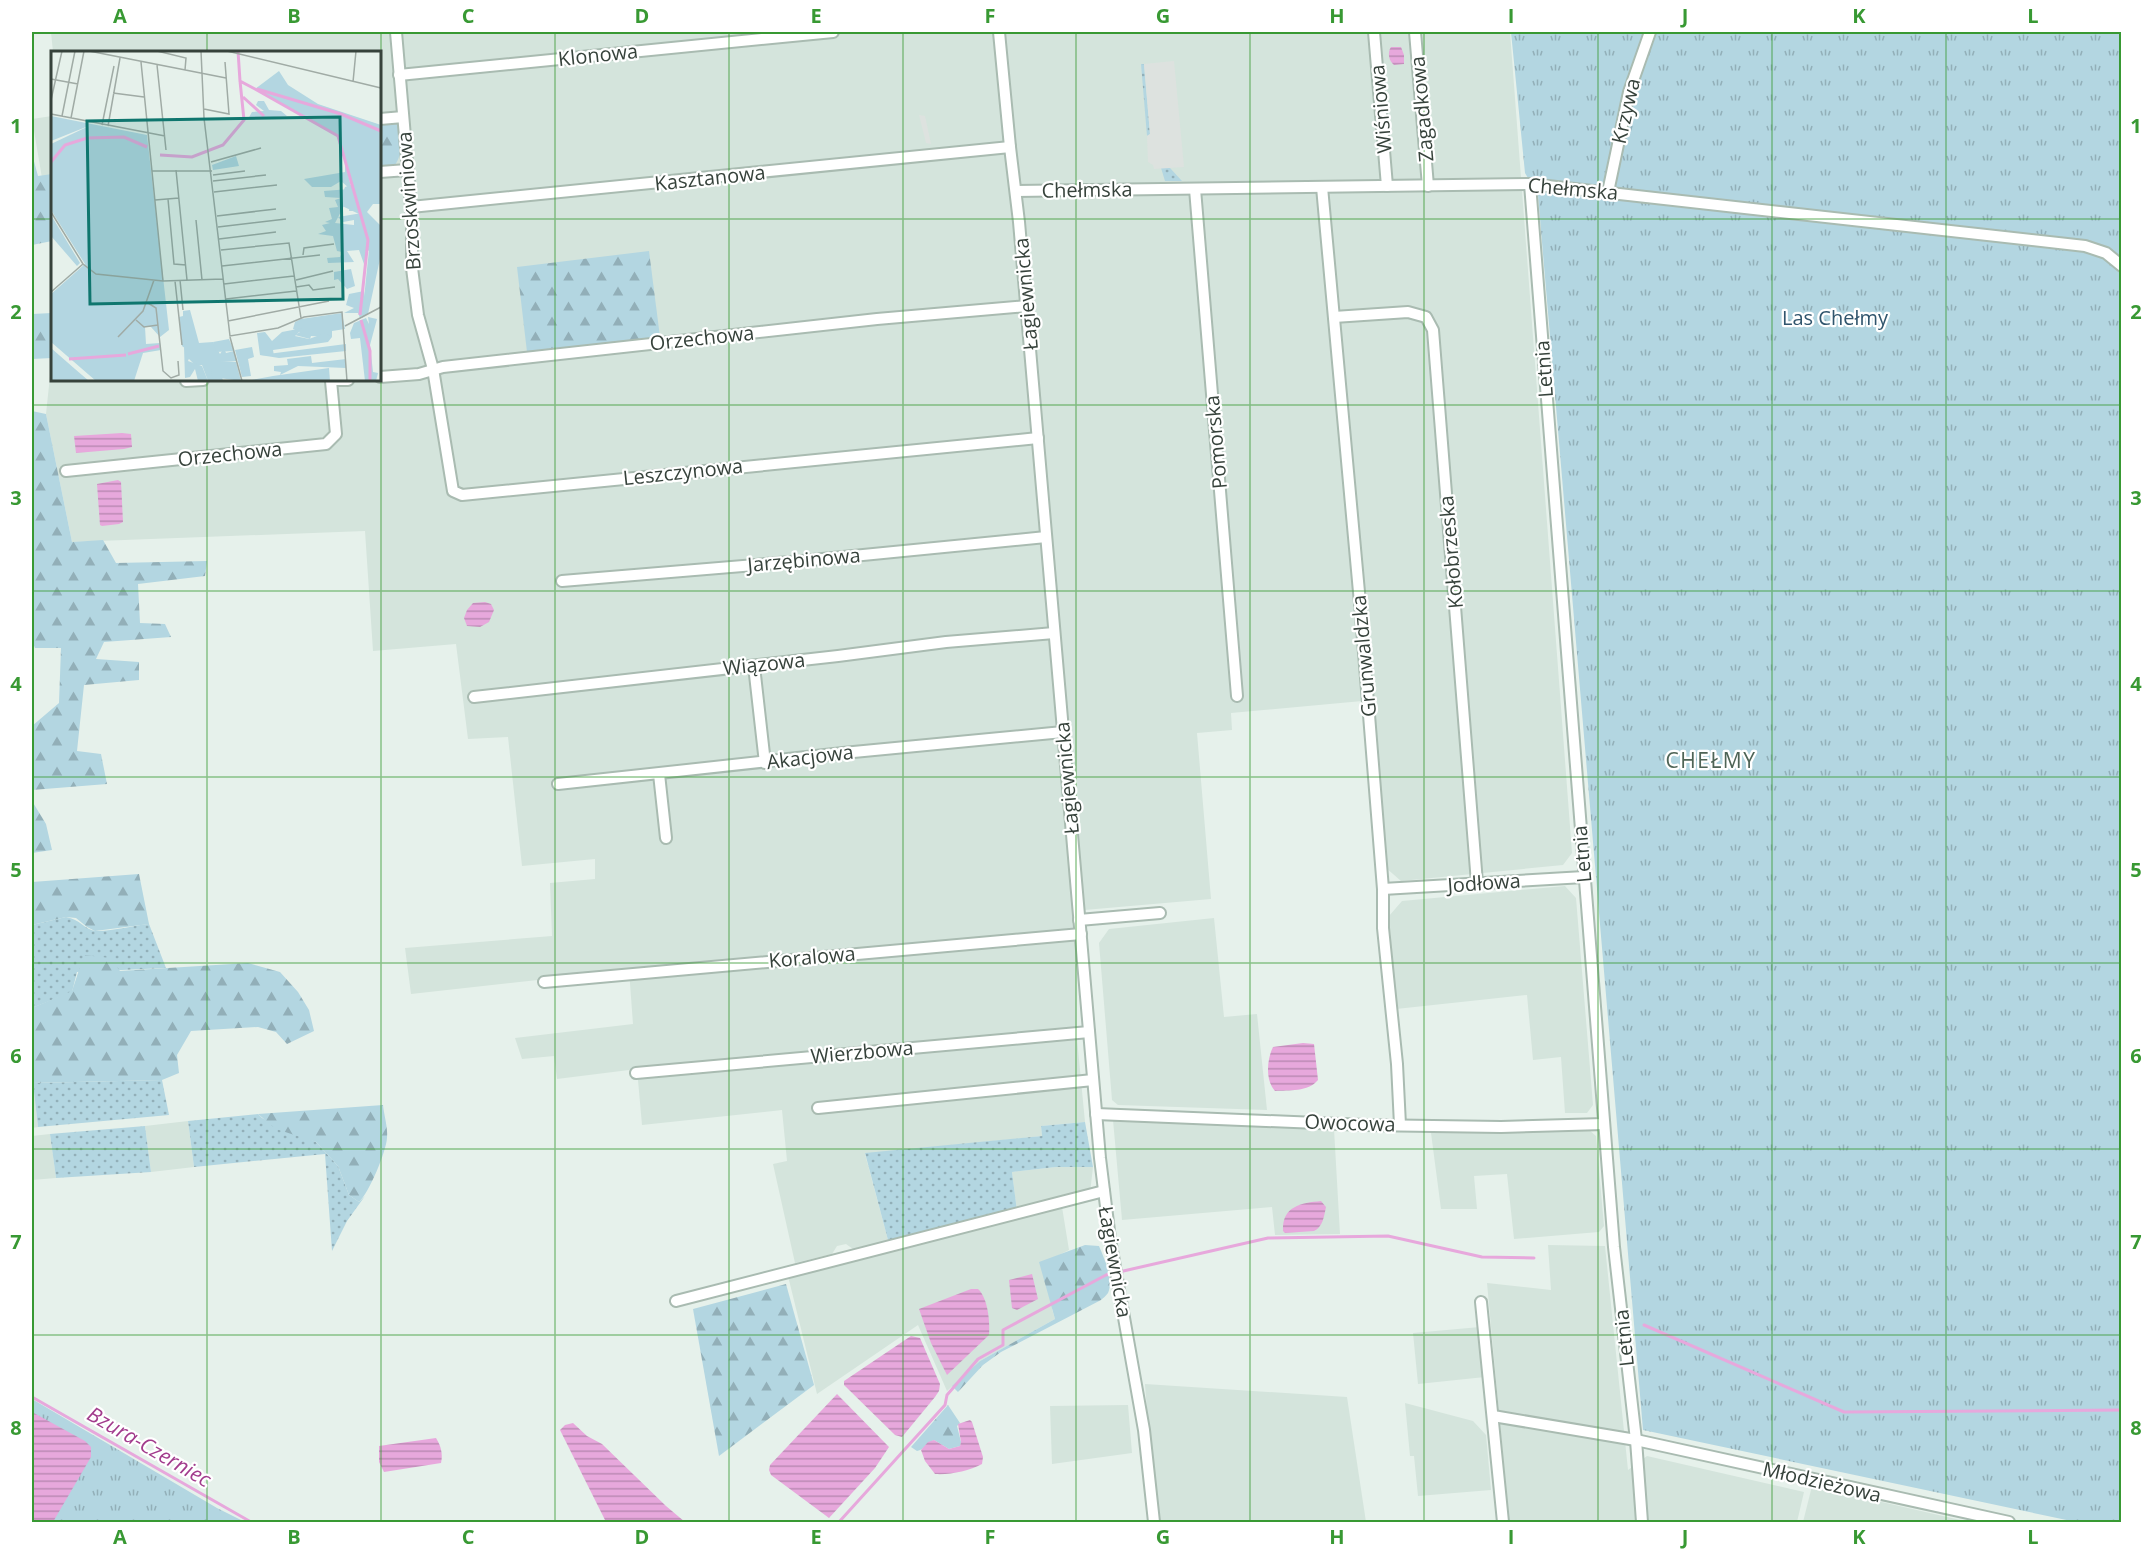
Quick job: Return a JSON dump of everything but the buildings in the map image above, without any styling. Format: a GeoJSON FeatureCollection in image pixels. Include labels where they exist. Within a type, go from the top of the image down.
{"type":"FeatureCollection","features":[{"type":"Feature","properties":{"kind":"street","name":"Brzoskwiniowa"},"geometry":{"type":"LineString","coordinates":[[396,32],[411,207],[412,268],[418,315],[432,369]]}},
{"type":"Feature","properties":{"kind":"street","name":"Klonowa"},"geometry":{"type":"LineString","coordinates":[[399,75],[832,32]]}},
{"type":"Feature","properties":{"kind":"street","name":"Łagiewnicka"},"geometry":{"type":"LineString","coordinates":[[999,32],[1027,306],[1104,1191],[1113,1255],[1142,1412],[1154,1522]]}},
{"type":"Feature","properties":{"kind":"street","name":"Wiśniowa"},"geometry":{"type":"LineString","coordinates":[[1374,32],[1387,186]]}},
{"type":"Feature","properties":{"kind":"street","name":"Zagadkowa"},"geometry":{"type":"LineString","coordinates":[[1415,32],[1428,186]]}},
{"type":"Feature","properties":{"kind":"street","name":"Krzywa"},"geometry":{"type":"LineString","coordinates":[[1608,192],[1629,92],[1650,32]]}},
{"type":"Feature","properties":{"kind":"street"},"geometry":{"type":"LineString","coordinates":[[381,119],[403,117]]}},
{"type":"Feature","properties":{"kind":"street","name":"Kasztanowa"},"geometry":{"type":"LineString","coordinates":[[411,207],[1010,147]]}},
{"type":"Feature","properties":{"kind":"street"},"geometry":{"type":"LineString","coordinates":[[381,172],[407,170]]}},
{"type":"Feature","properties":{"kind":"street","name":"Chełmska"},"geometry":{"type":"LineString","coordinates":[[1016,191],[1530,184],[2085,246],[2102,251],[2121,266]]}},
{"type":"Feature","properties":{"kind":"street","name":"Letnia"},"geometry":{"type":"LineString","coordinates":[[1530,184],[1614,1247],[1636,1440],[1642,1522]]}},
{"type":"Feature","properties":{"kind":"street","name":"Grunwaldzka"},"geometry":{"type":"LineString","coordinates":[[1322,187],[1360,603],[1383,890],[1383,928],[1397,1064],[1400,1125]]}},
{"type":"Feature","properties":{"kind":"street","name":"Pomorska"},"geometry":{"type":"LineString","coordinates":[[1195,189],[1237,696]]}},
{"type":"Feature","properties":{"kind":"street","name":"Orzechowa"},"geometry":{"type":"LineString","coordinates":[[381,377],[419,374],[432,369],[877,319],[1027,306]]}},
{"type":"Feature","properties":{"kind":"street","name":"Kołobrzeska"},"geometry":{"type":"LineString","coordinates":[[1334,317],[1408,312],[1426,317],[1434,330],[1477,883]]}},
{"type":"Feature","properties":{"kind":"street","name":"Leszczynowa"},"geometry":{"type":"LineString","coordinates":[[432,369],[451,488],[462,495],[1038,438]]}},
{"type":"Feature","properties":{"kind":"street","name":"Orzechowa"},"geometry":{"type":"LineString","coordinates":[[66,471],[326,444],[336,434],[331,381]]}},
{"type":"Feature","properties":{"kind":"street","name":"Jarzębinowa"},"geometry":{"type":"LineString","coordinates":[[562,581],[802,561],[1046,537]]}},
{"type":"Feature","properties":{"kind":"street","name":"Wiązowa"},"geometry":{"type":"LineString","coordinates":[[474,697],[946,642],[1054,633]]}},
{"type":"Feature","properties":{"kind":"street"},"geometry":{"type":"LineString","coordinates":[[754,666],[765,762]]}},
{"type":"Feature","properties":{"kind":"street","name":"Akacjowa"},"geometry":{"type":"LineString","coordinates":[[558,784],[1063,732]]}},
{"type":"Feature","properties":{"kind":"street"},"geometry":{"type":"LineString","coordinates":[[659,774],[666,838]]}},
{"type":"Feature","properties":{"kind":"street","name":"Jodłowa"},"geometry":{"type":"LineString","coordinates":[[1383,890],[1584,877]]}},
{"type":"Feature","properties":{"kind":"street"},"geometry":{"type":"LineString","coordinates":[[1079,920],[1160,913]]}},
{"type":"Feature","properties":{"kind":"street","name":"Koralowa"},"geometry":{"type":"LineString","coordinates":[[544,982],[1081,934]]}},
{"type":"Feature","properties":{"kind":"street","name":"Wierzbowa"},"geometry":{"type":"LineString","coordinates":[[636,1072],[1089,1032]]}},
{"type":"Feature","properties":{"kind":"street"},"geometry":{"type":"LineString","coordinates":[[818,1108],[1093,1080]]}},
{"type":"Feature","properties":{"kind":"street","name":"Owocowa"},"geometry":{"type":"LineString","coordinates":[[1096,1114],[1400,1125],[1604,1124]]}},
{"type":"Feature","properties":{"kind":"street"},"geometry":{"type":"LineString","coordinates":[[676,1301],[1104,1191]]}},
{"type":"Feature","properties":{"kind":"street"},"geometry":{"type":"LineString","coordinates":[[1481,1302],[1503,1522]]}},
{"type":"Feature","properties":{"kind":"street","name":"Młodzieżowa"},"geometry":{"type":"LineString","coordinates":[[1493,1416],[1636,1440],[1976,1519],[2009,1522]]}},
{"type":"Feature","properties":{"kind":"shaded area"},"geometry":{"type":"Polygon","coordinates":[[[51,32],[1510,32],[1572,853],[1563,865],[1401,881],[1385,867],[1373,700],[1231,713],[1232,730],[1197,733],[1211,899],[1073,911],[1077,1039],[1085,1122],[1041,1126],[1042,1136],[865,1154],[888,1240],[853,1249],[846,1244],[837,1246],[832,1254],[795,1263],[773,1164],[787,1161],[782,1110],[642,1125],[637,1069],[557,1079],[554,1056],[522,1059],[515,1038],[633,1024],[629,970],[411,994],[405,948],[552,936],[550,883],[595,879],[595,859],[522,866],[508,737],[468,739],[456,644],[373,651],[365,531],[72,542],[46,414],[51,366],[51,381],[381,381],[381,51],[53,51],[51,32]]]}},
{"type":"Feature","properties":{"kind":"shaded area"},"geometry":{"type":"Polygon","coordinates":[[[1391,47],[1401,47],[1404,64],[1394,65],[1392,63],[1389,54],[1391,47]]]}},
{"type":"Feature","properties":{"kind":"shaded area"},"geometry":{"type":"Polygon","coordinates":[[[1174,61],[1184,167],[1154,169],[1153,165],[1148,162],[1147,136],[1150,134],[1144,64],[1174,61]]]}},
{"type":"Feature","properties":{"kind":"shaded area"},"geometry":{"type":"Polygon","coordinates":[[[919,115],[925,116],[931,144],[926,143],[919,115]]]}},
{"type":"Feature","properties":{"kind":"shaded area"},"geometry":{"type":"Polygon","coordinates":[[[51,116],[51,177],[42,178],[32,119],[51,116]]]}},
{"type":"Feature","properties":{"kind":"shaded area"},"geometry":{"type":"Polygon","coordinates":[[[131,434],[132,447],[76,453],[74,436],[131,434]]]}},
{"type":"Feature","properties":{"kind":"shaded area"},"geometry":{"type":"Polygon","coordinates":[[[118,480],[121,482],[123,522],[102,526],[100,525],[97,484],[118,480]]]}},
{"type":"Feature","properties":{"kind":"shaded area"},"geometry":{"type":"Polygon","coordinates":[[[473,603],[491,604],[494,610],[489,622],[480,627],[467,626],[464,618],[467,610],[473,603]]]}},
{"type":"Feature","properties":{"kind":"shaded area"},"geometry":{"type":"Polygon","coordinates":[[[1565,886],[1576,898],[1593,1105],[1587,1113],[1565,1113],[1561,1057],[1533,1060],[1527,995],[1396,1009],[1389,916],[1402,901],[1565,886]]]}},
{"type":"Feature","properties":{"kind":"shaded area"},"geometry":{"type":"Polygon","coordinates":[[[1214,918],[1224,1017],[1257,1014],[1267,1110],[1118,1105],[1112,1100],[1099,943],[1109,929],[1214,918]]]}},
{"type":"Feature","properties":{"kind":"shaded area"},"geometry":{"type":"Polygon","coordinates":[[[1303,1043],[1314,1044],[1318,1080],[1309,1087],[1275,1091],[1268,1069],[1273,1047],[1303,1043]]]}},
{"type":"Feature","properties":{"kind":"shaded area"},"geometry":{"type":"Polygon","coordinates":[[[32,1083],[38,1127],[32,1128],[32,1083]]]}},
{"type":"Feature","properties":{"kind":"shaded area"},"geometry":{"type":"Polygon","coordinates":[[[1113,1120],[1334,1129],[1340,1234],[1275,1235],[1272,1207],[1122,1220],[1113,1120]]]}},
{"type":"Feature","properties":{"kind":"shaded area"},"geometry":{"type":"Polygon","coordinates":[[[188,1121],[194,1167],[151,1172],[145,1126],[188,1121]]]}},
{"type":"Feature","properties":{"kind":"shaded area"},"geometry":{"type":"Polygon","coordinates":[[[1588,1129],[1596,1136],[1604,1226],[1599,1232],[1514,1239],[1507,1174],[1474,1176],[1477,1209],[1441,1209],[1431,1133],[1588,1129]]]}},
{"type":"Feature","properties":{"kind":"shaded area"},"geometry":{"type":"Polygon","coordinates":[[[50,1134],[56,1178],[32,1180],[32,1136],[50,1134]]]}},
{"type":"Feature","properties":{"kind":"shaded area"},"geometry":{"type":"Polygon","coordinates":[[[1056,1167],[1093,1167],[1090,1193],[1017,1211],[1012,1172],[1056,1167]]]}},
{"type":"Feature","properties":{"kind":"shaded area"},"geometry":{"type":"Polygon","coordinates":[[[1321,1201],[1326,1207],[1323,1221],[1317,1229],[1285,1233],[1283,1231],[1286,1216],[1294,1207],[1321,1201]]]}},
{"type":"Feature","properties":{"kind":"shaded area"},"geometry":{"type":"Polygon","coordinates":[[[1062,1207],[1069,1250],[1057,1256],[1052,1309],[1055,1319],[980,1361],[947,1391],[918,1325],[817,1394],[788,1276],[1062,1207]]]}},
{"type":"Feature","properties":{"kind":"shaded area"},"geometry":{"type":"Polygon","coordinates":[[[1548,1245],[1605,1246],[1628,1470],[1647,1456],[1804,1492],[1797,1522],[1509,1522],[1487,1283],[1551,1290],[1548,1245]]]}},
{"type":"Feature","properties":{"kind":"shaded area"},"geometry":{"type":"Polygon","coordinates":[[[1032,1274],[1038,1299],[1017,1310],[1012,1308],[1009,1280],[1032,1274]]]}},
{"type":"Feature","properties":{"kind":"shaded area"},"geometry":{"type":"Polygon","coordinates":[[[971,1289],[978,1289],[984,1298],[989,1317],[989,1335],[947,1375],[931,1343],[919,1309],[971,1289]]]}},
{"type":"Feature","properties":{"kind":"shaded area"},"geometry":{"type":"Polygon","coordinates":[[[1480,1327],[1485,1377],[1418,1384],[1413,1333],[1480,1327]]]}},
{"type":"Feature","properties":{"kind":"shaded area"},"geometry":{"type":"Polygon","coordinates":[[[911,1336],[920,1338],[940,1384],[935,1397],[902,1437],[895,1435],[844,1385],[844,1381],[911,1336]]]}},
{"type":"Feature","properties":{"kind":"shaded area"},"geometry":{"type":"Polygon","coordinates":[[[1145,1384],[1347,1397],[1366,1522],[1155,1522],[1145,1384]]]}},
{"type":"Feature","properties":{"kind":"shaded area"},"geometry":{"type":"Polygon","coordinates":[[[837,1394],[889,1447],[875,1468],[829,1518],[771,1475],[769,1470],[770,1465],[837,1394]]]}},
{"type":"Feature","properties":{"kind":"shaded area"},"geometry":{"type":"Polygon","coordinates":[[[1405,1403],[1473,1421],[1486,1435],[1491,1490],[1418,1496],[1414,1456],[1410,1456],[1405,1403]]]}},
{"type":"Feature","properties":{"kind":"shaded area"},"geometry":{"type":"Polygon","coordinates":[[[1128,1405],[1132,1453],[1052,1464],[1050,1406],[1128,1405]]]}},
{"type":"Feature","properties":{"kind":"shaded area"},"geometry":{"type":"Polygon","coordinates":[[[32,1412],[85,1441],[91,1447],[91,1457],[53,1522],[32,1522],[32,1412]]]}},
{"type":"Feature","properties":{"kind":"shaded area"},"geometry":{"type":"Polygon","coordinates":[[[970,1420],[983,1457],[982,1464],[959,1472],[935,1474],[925,1461],[921,1450],[928,1442],[934,1440],[949,1449],[960,1446],[958,1424],[970,1420]]]}},
{"type":"Feature","properties":{"kind":"shaded area"},"geometry":{"type":"Polygon","coordinates":[[[573,1423],[587,1436],[602,1444],[685,1522],[606,1522],[560,1430],[565,1425],[573,1423]]]}},
{"type":"Feature","properties":{"kind":"shaded area"},"geometry":{"type":"Polygon","coordinates":[[[436,1438],[441,1450],[441,1463],[384,1472],[379,1462],[379,1446],[436,1438]]]}},
{"type":"Feature","properties":{"kind":"shaded area"},"geometry":{"type":"Polygon","coordinates":[[[1812,1486],[1969,1522],[1803,1522],[1812,1486]]]}},
{"type":"Feature","properties":{"kind":"green space","name":"Las Chełmy"},"geometry":{"type":"Polygon","coordinates":[[[1511,32],[2121,32],[2120,1522],[2076,1522],[1643,1430],[1538,195],[1525,173],[1511,32]]]}},
{"type":"Feature","properties":{"kind":"green space"},"geometry":{"type":"Polygon","coordinates":[[[1141,64],[1144,64],[1150,134],[1147,136],[1141,64]]]}},
{"type":"Feature","properties":{"kind":"green space"},"geometry":{"type":"Polygon","coordinates":[[[381,121],[398,122],[400,129],[399,158],[392,169],[381,169],[381,121]]]}},
{"type":"Feature","properties":{"kind":"green space"},"geometry":{"type":"Polygon","coordinates":[[[32,154],[38,176],[51,174],[51,241],[32,245],[32,154]]]}},
{"type":"Feature","properties":{"kind":"green space"},"geometry":{"type":"Polygon","coordinates":[[[1161,168],[1170,168],[1182,181],[1165,181],[1161,168]]]}},
{"type":"Feature","properties":{"kind":"green space"},"geometry":{"type":"Polygon","coordinates":[[[649,251],[660,337],[527,352],[517,267],[649,251]]]}},
{"type":"Feature","properties":{"kind":"green space"},"geometry":{"type":"Polygon","coordinates":[[[51,313],[51,358],[32,359],[32,314],[51,313]]]}},
{"type":"Feature","properties":{"kind":"green space"},"geometry":{"type":"Polygon","coordinates":[[[32,411],[46,414],[72,542],[103,540],[116,563],[207,561],[205,576],[138,584],[140,623],[165,624],[171,637],[104,642],[96,659],[139,662],[139,680],[84,685],[77,751],[101,754],[107,784],[32,790],[32,726],[59,703],[61,648],[35,648],[32,641],[32,411]]]}},
{"type":"Feature","properties":{"kind":"green space"},"geometry":{"type":"Polygon","coordinates":[[[32,801],[46,824],[52,850],[32,853],[32,801]]]}},
{"type":"Feature","properties":{"kind":"green space"},"geometry":{"type":"Polygon","coordinates":[[[139,874],[149,924],[95,931],[76,918],[66,917],[32,925],[32,882],[139,874]]]}},
{"type":"Feature","properties":{"kind":"green space"},"geometry":{"type":"Polygon","coordinates":[[[66,917],[96,931],[149,924],[166,968],[77,972],[72,992],[32,1008],[32,925],[66,917]]]}},
{"type":"Feature","properties":{"kind":"green space"},"geometry":{"type":"Polygon","coordinates":[[[84,955],[110,958],[120,971],[248,963],[280,972],[298,992],[309,1010],[314,1031],[287,1044],[276,1032],[258,1027],[191,1031],[177,1055],[179,1073],[162,1080],[32,1083],[32,1008],[72,991],[84,955]]]}},
{"type":"Feature","properties":{"kind":"green space"},"geometry":{"type":"Polygon","coordinates":[[[162,1080],[169,1115],[38,1127],[33,1083],[162,1080]]]}},
{"type":"Feature","properties":{"kind":"green space"},"geometry":{"type":"Polygon","coordinates":[[[383,1105],[387,1130],[386,1144],[372,1181],[359,1202],[349,1195],[338,1166],[316,1142],[276,1129],[258,1114],[383,1105]]]}},
{"type":"Feature","properties":{"kind":"green space"},"geometry":{"type":"Polygon","coordinates":[[[258,1114],[262,1118],[316,1142],[338,1166],[349,1195],[359,1202],[365,1196],[347,1221],[332,1251],[325,1154],[194,1167],[188,1121],[258,1114]]]}},
{"type":"Feature","properties":{"kind":"green space"},"geometry":{"type":"Polygon","coordinates":[[[1085,1122],[1093,1167],[1056,1167],[1012,1172],[1017,1211],[888,1240],[865,1153],[1042,1136],[1041,1126],[1085,1122]]]}},
{"type":"Feature","properties":{"kind":"green space"},"geometry":{"type":"Polygon","coordinates":[[[145,1126],[151,1172],[56,1178],[50,1134],[145,1126]]]}},
{"type":"Feature","properties":{"kind":"green space"},"geometry":{"type":"Polygon","coordinates":[[[1085,1245],[1099,1246],[1106,1262],[1110,1281],[1107,1294],[1101,1300],[1001,1352],[983,1365],[958,1392],[952,1386],[980,1361],[1055,1319],[1039,1262],[1085,1245]]]}},
{"type":"Feature","properties":{"kind":"green space"},"geometry":{"type":"Polygon","coordinates":[[[786,1284],[814,1385],[719,1456],[693,1309],[786,1284]]]}},
{"type":"Feature","properties":{"kind":"green space"},"geometry":{"type":"Polygon","coordinates":[[[32,1399],[217,1508],[245,1522],[32,1522],[32,1399]]]}},
{"type":"Feature","properties":{"kind":"green space"},"geometry":{"type":"Polygon","coordinates":[[[948,1405],[960,1423],[957,1426],[960,1446],[949,1449],[934,1440],[917,1451],[911,1447],[948,1405]]]}},
{"type":"Feature","properties":{"kind":"waterway"},"geometry":{"type":"LineString","coordinates":[[1119,1272],[1268,1238],[1388,1236],[1482,1257],[1534,1258]]}},
{"type":"Feature","properties":{"kind":"waterway"},"geometry":{"type":"LineString","coordinates":[[839,1522],[945,1405],[947,1395],[978,1359],[1003,1345],[1003,1330],[1112,1273]]}},
{"type":"Feature","properties":{"kind":"waterway"},"geometry":{"type":"LineString","coordinates":[[1644,1325],[1844,1412],[2122,1410]]}},
{"type":"Feature","properties":{"kind":"waterway","name":"Bzura-Czerniec"},"geometry":{"type":"LineString","coordinates":[[32,1397],[251,1522]]}},
{"type":"Feature","properties":{"kind":"district","name":"CHEŁMY"},"geometry":{"type":"Point","coordinates":[1711,761]}}]}
